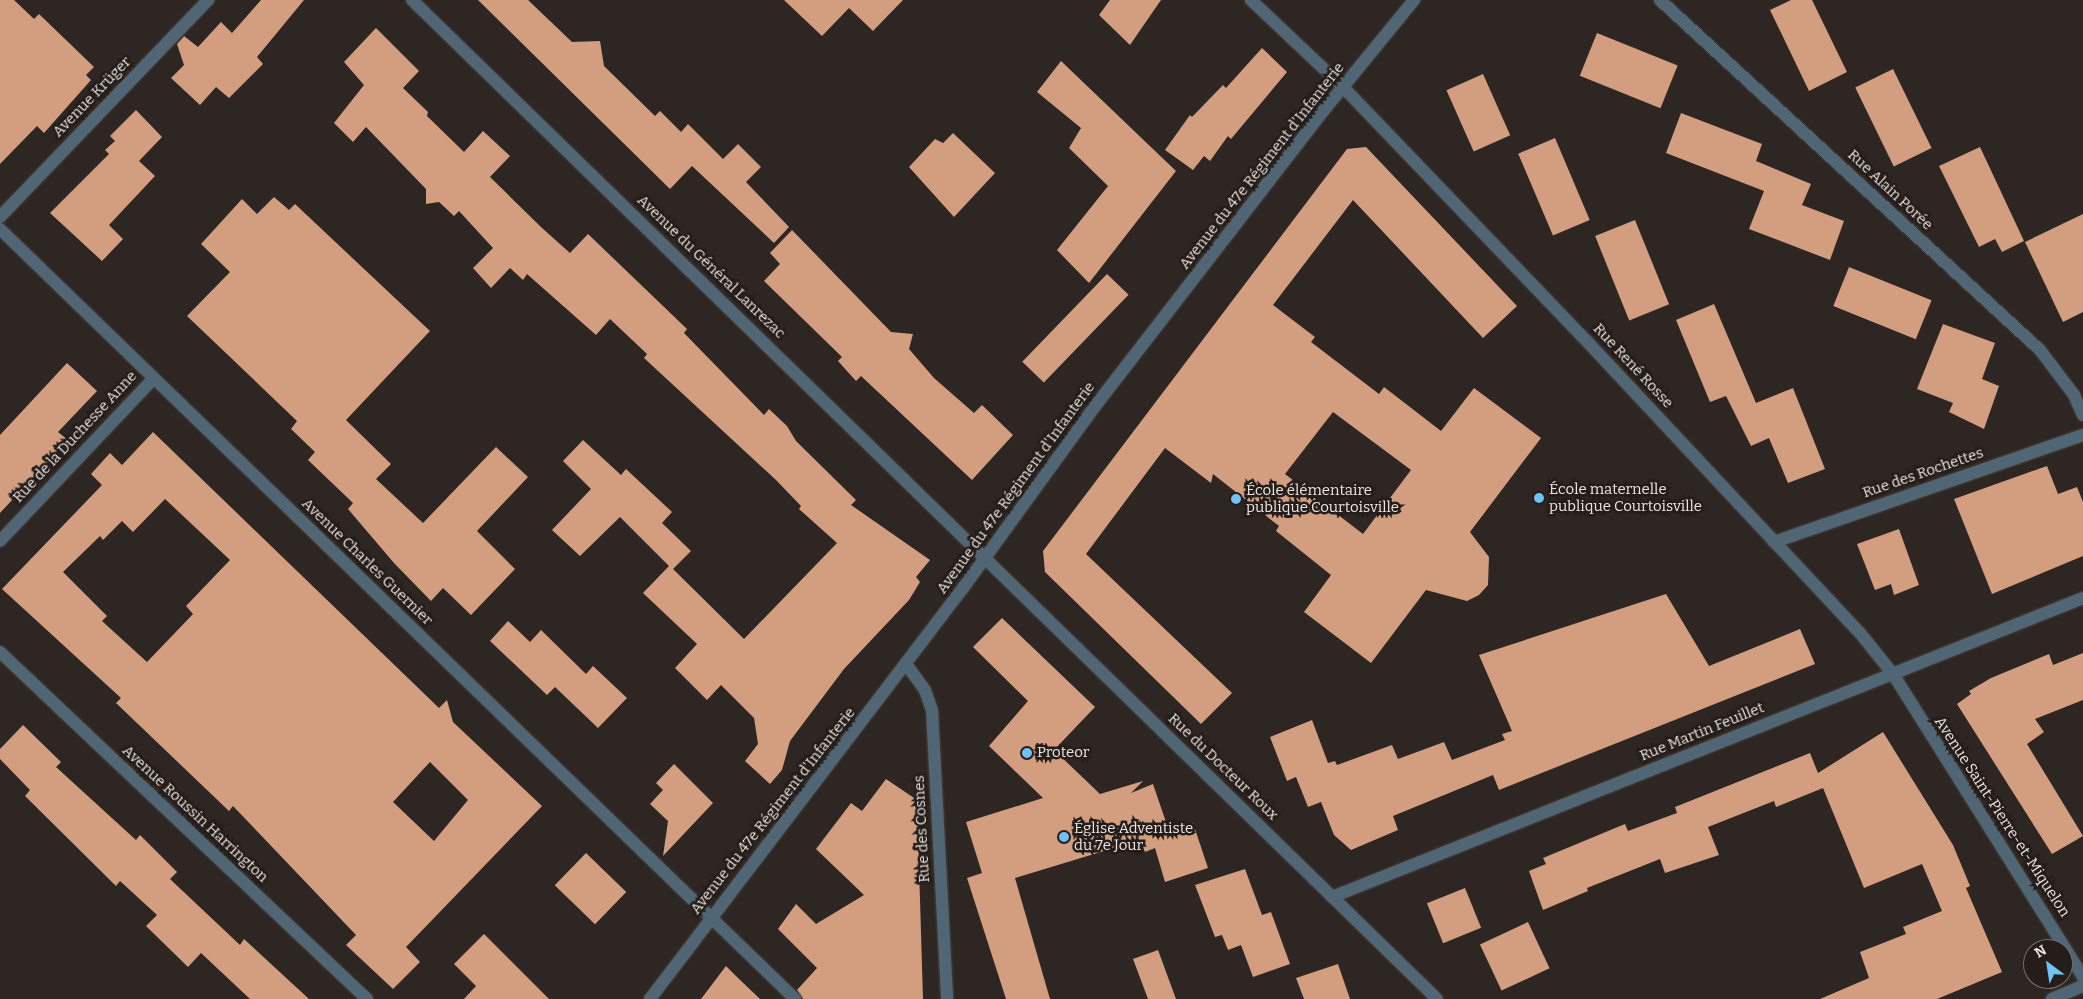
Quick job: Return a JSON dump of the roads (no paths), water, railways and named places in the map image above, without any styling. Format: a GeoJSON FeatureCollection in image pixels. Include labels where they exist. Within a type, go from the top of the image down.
{"type":"FeatureCollection","features":[{"type":"Feature","properties":{"kind":"street","name":"Avenue Krüger"},"geometry":{"type":"LineString","coordinates":[[0,217],[208,0]]}},
{"type":"Feature","properties":{"kind":"street","name":"Avenue du Général Lanrezac"},"geometry":{"type":"LineString","coordinates":[[412,0],[986,558]]}},
{"type":"Feature","properties":{"kind":"street","name":"Rue René Rosse"},"geometry":{"type":"LineString","coordinates":[[1251,0],[1343,87],[1774,542],[1893,674]]}},
{"type":"Feature","properties":{"kind":"street","name":"Avenue du 47e Régiment d'Infanterie"},"geometry":{"type":"LineString","coordinates":[[650,999],[986,558],[1096,405],[1343,87],[1414,0]]}},
{"type":"Feature","properties":{"kind":"street","name":"Rue Alain Porée"},"geometry":{"type":"LineString","coordinates":[[1660,0],[2040,350],[2074,395],[2083,414]]}},
{"type":"Feature","properties":{"kind":"street","name":"Avenue Charles Guernier"},"geometry":{"type":"LineString","coordinates":[[0,229],[795,999]]}},
{"type":"Feature","properties":{"kind":"street","name":"Rue de la Duchesse Anne"},"geometry":{"type":"LineString","coordinates":[[0,541],[154,378]]}},
{"type":"Feature","properties":{"kind":"street","name":"Rue des Rochettes"},"geometry":{"type":"LineString","coordinates":[[1774,542],[2083,435]]}},
{"type":"Feature","properties":{"kind":"street","name":"Rue du Docteur Roux"},"geometry":{"type":"LineString","coordinates":[[986,558],[1437,999]]}},
{"type":"Feature","properties":{"kind":"street","name":"Rue Martin Feuillet"},"geometry":{"type":"LineString","coordinates":[[1332,897],[2083,598]]}},
{"type":"Feature","properties":{"kind":"street","name":"Avenue Roussin Harrington"},"geometry":{"type":"LineString","coordinates":[[0,652],[367,999]]}},
{"type":"Feature","properties":{"kind":"street","name":"Rue des Cosnes"},"geometry":{"type":"LineString","coordinates":[[906,664],[925,690],[932,710],[947,999]]}},
{"type":"Feature","properties":{"kind":"street","name":"Avenue Saint-Pierre-et-Miquelon"},"geometry":{"type":"LineString","coordinates":[[1893,674],[2083,977]]}},
{"type":"Feature","properties":{"kind":"street"},"geometry":{"type":"LineString","coordinates":[[2052,999],[2083,986]]}},
{"type":"Feature","properties":{"kind":"place","name":"École maternelle publique Courtoisville"},"geometry":{"type":"Point","coordinates":[1539,498]}},
{"type":"Feature","properties":{"kind":"place","name":"École élémentaire publique Courtoisville"},"geometry":{"type":"Point","coordinates":[1236,499]}},
{"type":"Feature","properties":{"kind":"place","name":"Proteor"},"geometry":{"type":"Point","coordinates":[1027,753]}},
{"type":"Feature","properties":{"kind":"place","name":"Église Adventiste du 7e Jour"},"geometry":{"type":"Point","coordinates":[1064,837]}}]}
